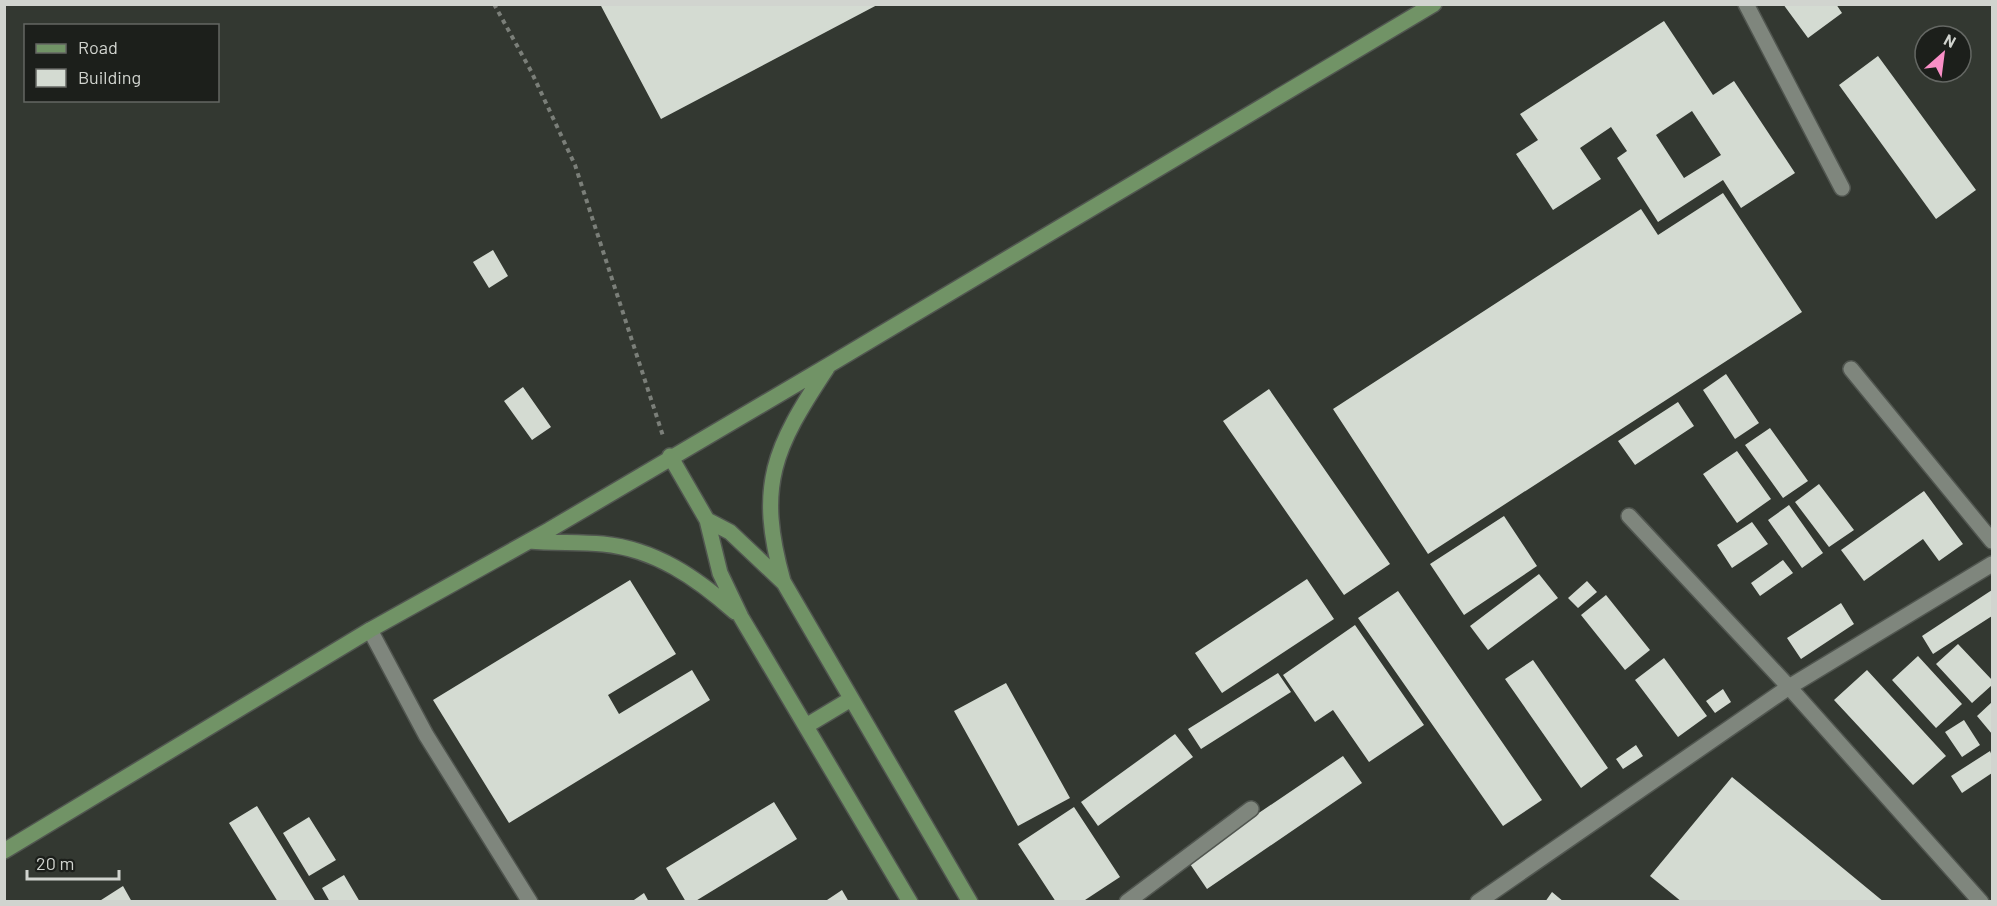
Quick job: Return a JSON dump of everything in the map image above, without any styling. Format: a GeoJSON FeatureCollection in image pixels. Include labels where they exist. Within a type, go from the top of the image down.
{"type":"FeatureCollection","features":[{"type":"Feature","properties":{"kind":"main road"},"geometry":{"type":"LineString","coordinates":[[4,850],[370,630],[529,541],[670,456],[829,365],[1434,4]]}},
{"type":"Feature","properties":{"kind":"main road"},"geometry":{"type":"LineString","coordinates":[[829,365],[791,423],[774,470],[769,513],[773,545],[784,584],[970,902]]}},
{"type":"Feature","properties":{"kind":"main road"},"geometry":{"type":"LineString","coordinates":[[670,456],[707,520],[720,573],[741,617],[910,902]]}},
{"type":"Feature","properties":{"kind":"main road"},"geometry":{"type":"LineString","coordinates":[[707,520],[730,532],[784,584]]}},
{"type":"Feature","properties":{"kind":"main road"},"geometry":{"type":"LineString","coordinates":[[529,541],[603,544],[635,550],[689,574],[741,617]]}},
{"type":"Feature","properties":{"kind":"main road"},"geometry":{"type":"LineString","coordinates":[[806,726],[852,699]]}},
{"type":"Feature","properties":{"kind":"street"},"geometry":{"type":"LineString","coordinates":[[1746,4],[1842,188]]}},
{"type":"Feature","properties":{"kind":"street"},"geometry":{"type":"LineString","coordinates":[[1851,369],[1992,542]]}},
{"type":"Feature","properties":{"kind":"street"},"geometry":{"type":"LineString","coordinates":[[1629,516],[1789,687],[1981,902]]}},
{"type":"Feature","properties":{"kind":"street"},"geometry":{"type":"LineString","coordinates":[[1478,902],[1789,687],[1992,564]]}},
{"type":"Feature","properties":{"kind":"street"},"geometry":{"type":"LineString","coordinates":[[370,630],[426,735],[530,902]]}},
{"type":"Feature","properties":{"kind":"street"},"geometry":{"type":"LineString","coordinates":[[1127,902],[1251,809]]}},
{"type":"Feature","properties":{"kind":"path"},"geometry":{"type":"LineString","coordinates":[[494,4],[531,72],[575,165],[670,456]]}},
{"type":"Feature","properties":{"kind":"building"},"geometry":{"type":"Polygon","coordinates":[[[600,4],[879,4],[661,119],[600,4]]]}},
{"type":"Feature","properties":{"kind":"building"},"geometry":{"type":"Polygon","coordinates":[[[1783,4],[1836,4],[1842,13],[1808,38],[1783,4]]]}},
{"type":"Feature","properties":{"kind":"building"},"geometry":{"type":"Polygon","coordinates":[[[1664,21],[1713,95],[1734,81],[1795,173],[1741,208],[1723,180],[1658,222],[1617,158],[1627,151],[1611,127],[1580,148],[1601,179],[1553,210],[1516,154],[1538,140],[1520,114],[1664,21]],[[1692,111],[1656,135],[1684,178],[1721,155],[1692,111]]]}},
{"type":"Feature","properties":{"kind":"building"},"geometry":{"type":"Polygon","coordinates":[[[1878,56],[1976,190],[1936,219],[1839,85],[1878,56]]]}},
{"type":"Feature","properties":{"kind":"building"},"geometry":{"type":"Polygon","coordinates":[[[1723,193],[1802,312],[1428,554],[1333,409],[1641,209],[1658,235],[1723,193]]]}},
{"type":"Feature","properties":{"kind":"building"},"geometry":{"type":"Polygon","coordinates":[[[493,250],[508,276],[489,288],[473,262],[493,250]]]}},
{"type":"Feature","properties":{"kind":"building"},"geometry":{"type":"Polygon","coordinates":[[[1726,374],[1759,423],[1735,439],[1703,390],[1726,374]]]}},
{"type":"Feature","properties":{"kind":"building"},"geometry":{"type":"Polygon","coordinates":[[[523,387],[551,427],[532,440],[504,401],[523,387]]]}},
{"type":"Feature","properties":{"kind":"building"},"geometry":{"type":"Polygon","coordinates":[[[1269,389],[1390,564],[1344,595],[1223,421],[1269,389]]]}},
{"type":"Feature","properties":{"kind":"building"},"geometry":{"type":"Polygon","coordinates":[[[1678,402],[1694,426],[1635,465],[1618,441],[1678,402]]]}},
{"type":"Feature","properties":{"kind":"building"},"geometry":{"type":"Polygon","coordinates":[[[1770,428],[1808,481],[1783,498],[1745,445],[1770,428]]]}},
{"type":"Feature","properties":{"kind":"building"},"geometry":{"type":"Polygon","coordinates":[[[1737,451],[1771,499],[1737,523],[1703,474],[1737,451]]]}},
{"type":"Feature","properties":{"kind":"building"},"geometry":{"type":"Polygon","coordinates":[[[1819,484],[1854,530],[1829,547],[1795,502],[1819,484]]]}},
{"type":"Feature","properties":{"kind":"building"},"geometry":{"type":"Polygon","coordinates":[[[1924,491],[1963,544],[1939,561],[1923,539],[1864,581],[1841,550],[1924,491]]]}},
{"type":"Feature","properties":{"kind":"building"},"geometry":{"type":"Polygon","coordinates":[[[1789,505],[1823,553],[1802,568],[1768,520],[1789,505]]]}},
{"type":"Feature","properties":{"kind":"building"},"geometry":{"type":"Polygon","coordinates":[[[1504,516],[1537,566],[1464,615],[1430,564],[1504,516]]]}},
{"type":"Feature","properties":{"kind":"building"},"geometry":{"type":"Polygon","coordinates":[[[1752,522],[1768,544],[1732,568],[1717,545],[1752,522]]]}},
{"type":"Feature","properties":{"kind":"building"},"geometry":{"type":"Polygon","coordinates":[[[1783,560],[1793,573],[1760,596],[1751,583],[1783,560]]]}},
{"type":"Feature","properties":{"kind":"building"},"geometry":{"type":"Polygon","coordinates":[[[1539,574],[1558,598],[1488,650],[1470,626],[1539,574]]]}},
{"type":"Feature","properties":{"kind":"building"},"geometry":{"type":"Polygon","coordinates":[[[1307,579],[1334,619],[1222,693],[1195,653],[1307,579]]]}},
{"type":"Feature","properties":{"kind":"building"},"geometry":{"type":"Polygon","coordinates":[[[630,580],[676,654],[608,695],[619,714],[692,670],[710,700],[509,823],[433,700],[630,580]]]}},
{"type":"Feature","properties":{"kind":"building"},"geometry":{"type":"Polygon","coordinates":[[[1587,581],[1597,592],[1578,608],[1568,598],[1587,581]]]}},
{"type":"Feature","properties":{"kind":"building"},"geometry":{"type":"Polygon","coordinates":[[[1992,590],[1992,616],[1933,654],[1922,636],[1992,590]]]}},
{"type":"Feature","properties":{"kind":"building"},"geometry":{"type":"Polygon","coordinates":[[[1398,591],[1542,800],[1503,826],[1358,618],[1398,591]]]}},
{"type":"Feature","properties":{"kind":"building"},"geometry":{"type":"Polygon","coordinates":[[[1606,595],[1650,650],[1625,670],[1581,615],[1606,595]]]}},
{"type":"Feature","properties":{"kind":"building"},"geometry":{"type":"Polygon","coordinates":[[[1841,603],[1854,624],[1801,659],[1787,638],[1841,603]]]}},
{"type":"Feature","properties":{"kind":"building"},"geometry":{"type":"Polygon","coordinates":[[[1355,625],[1424,725],[1369,762],[1333,710],[1315,722],[1283,675],[1355,625]]]}},
{"type":"Feature","properties":{"kind":"building"},"geometry":{"type":"Polygon","coordinates":[[[1958,644],[1992,680],[1992,685],[1972,703],[1936,664],[1958,644]]]}},
{"type":"Feature","properties":{"kind":"building"},"geometry":{"type":"Polygon","coordinates":[[[1918,656],[1962,704],[1936,728],[1892,680],[1918,656]]]}},
{"type":"Feature","properties":{"kind":"building"},"geometry":{"type":"Polygon","coordinates":[[[1664,658],[1707,716],[1678,737],[1635,680],[1664,658]]]}},
{"type":"Feature","properties":{"kind":"building"},"geometry":{"type":"Polygon","coordinates":[[[1533,660],[1608,768],[1581,788],[1505,679],[1533,660]]]}},
{"type":"Feature","properties":{"kind":"building"},"geometry":{"type":"Polygon","coordinates":[[[1867,670],[1946,756],[1913,785],[1834,700],[1867,670]]]}},
{"type":"Feature","properties":{"kind":"building"},"geometry":{"type":"Polygon","coordinates":[[[1278,673],[1291,692],[1201,749],[1188,729],[1278,673]]]}},
{"type":"Feature","properties":{"kind":"building"},"geometry":{"type":"Polygon","coordinates":[[[1006,683],[1070,798],[1018,826],[954,711],[1006,683]]]}},
{"type":"Feature","properties":{"kind":"building"},"geometry":{"type":"Polygon","coordinates":[[[1723,689],[1731,702],[1715,713],[1706,701],[1723,689]]]}},
{"type":"Feature","properties":{"kind":"building"},"geometry":{"type":"Polygon","coordinates":[[[1992,702],[1992,734],[1977,716],[1992,702]]]}},
{"type":"Feature","properties":{"kind":"building"},"geometry":{"type":"Polygon","coordinates":[[[1964,720],[1980,745],[1962,757],[1945,732],[1964,720]]]}},
{"type":"Feature","properties":{"kind":"building"},"geometry":{"type":"Polygon","coordinates":[[[1175,734],[1193,757],[1098,826],[1081,802],[1175,734]]]}},
{"type":"Feature","properties":{"kind":"building"},"geometry":{"type":"Polygon","coordinates":[[[1636,745],[1643,756],[1623,769],[1616,759],[1636,745]]]}},
{"type":"Feature","properties":{"kind":"building"},"geometry":{"type":"Polygon","coordinates":[[[1990,751],[1992,773],[1962,793],[1951,776],[1990,751]]]}},
{"type":"Feature","properties":{"kind":"building"},"geometry":{"type":"Polygon","coordinates":[[[1343,756],[1362,783],[1207,889],[1188,861],[1343,756]]]}},
{"type":"Feature","properties":{"kind":"building"},"geometry":{"type":"Polygon","coordinates":[[[1732,777],[1884,902],[1682,902],[1650,876],[1732,777]]]}},
{"type":"Feature","properties":{"kind":"building"},"geometry":{"type":"Polygon","coordinates":[[[774,802],[797,839],[694,902],[686,902],[666,868],[774,802]]]}},
{"type":"Feature","properties":{"kind":"building"},"geometry":{"type":"Polygon","coordinates":[[[257,806],[316,902],[278,902],[229,823],[257,806]]]}},
{"type":"Feature","properties":{"kind":"building"},"geometry":{"type":"Polygon","coordinates":[[[1074,807],[1120,877],[1082,902],[1056,902],[1018,844],[1074,807]]]}},
{"type":"Feature","properties":{"kind":"building"},"geometry":{"type":"Polygon","coordinates":[[[309,817],[336,860],[309,876],[283,833],[309,817]]]}},
{"type":"Feature","properties":{"kind":"building"},"geometry":{"type":"Polygon","coordinates":[[[344,875],[360,902],[330,902],[322,888],[344,875]]]}},
{"type":"Feature","properties":{"kind":"building"},"geometry":{"type":"Polygon","coordinates":[[[123,886],[132,902],[98,902],[123,886]]]}},
{"type":"Feature","properties":{"kind":"building"},"geometry":{"type":"Polygon","coordinates":[[[842,890],[849,902],[824,902],[842,890]]]}},
{"type":"Feature","properties":{"kind":"building"},"geometry":{"type":"Polygon","coordinates":[[[1552,892],[1564,902],[1545,902],[1552,892]]]}},
{"type":"Feature","properties":{"kind":"building"},"geometry":{"type":"Polygon","coordinates":[[[644,893],[649,902],[631,902],[644,893]]]}}]}
